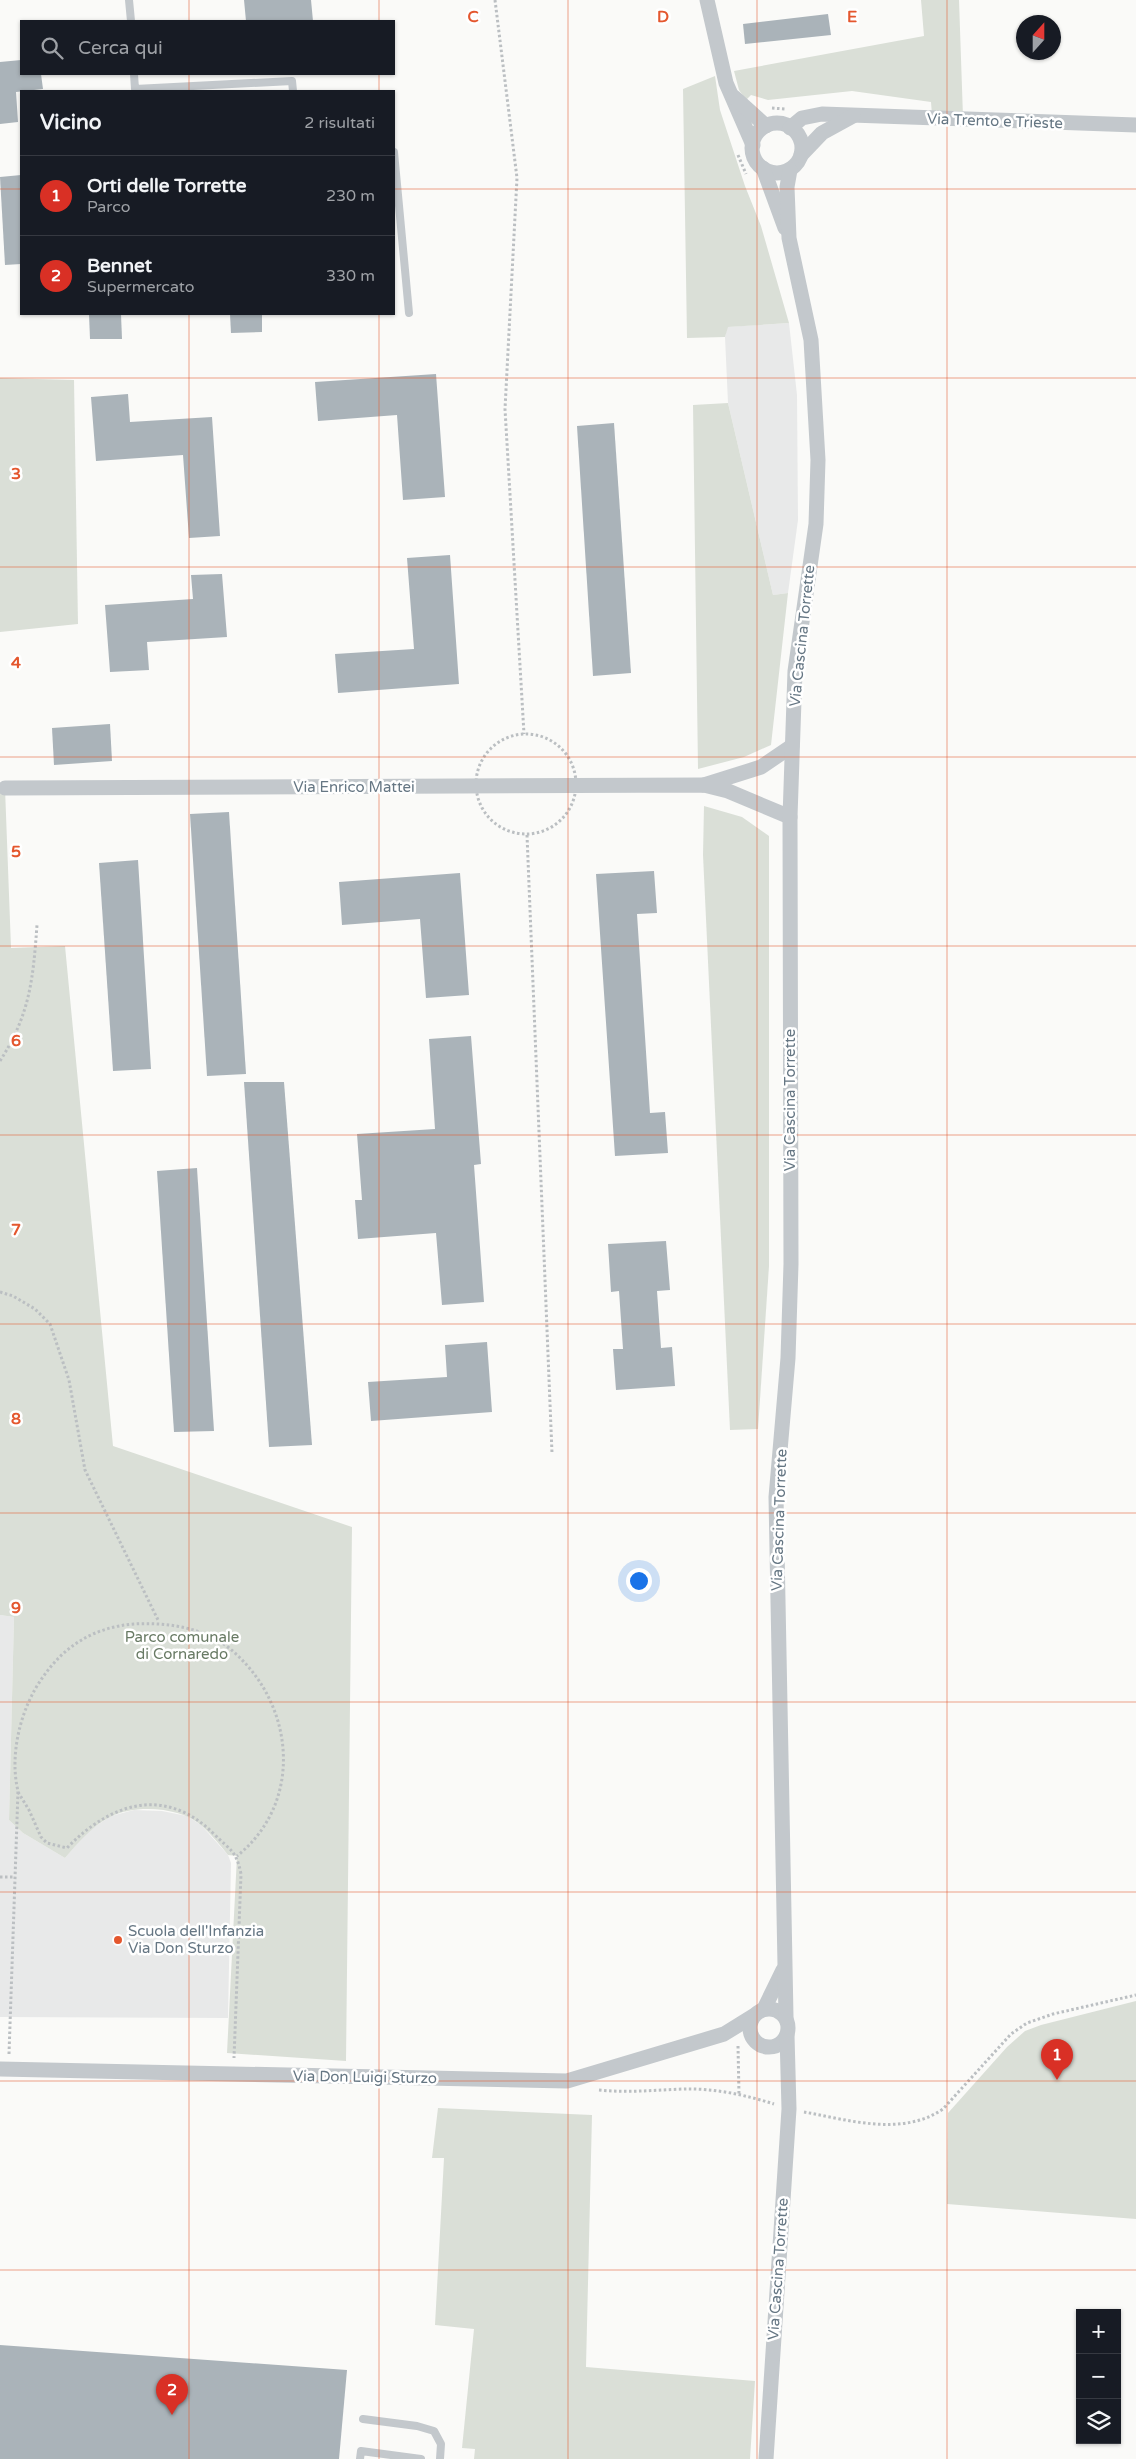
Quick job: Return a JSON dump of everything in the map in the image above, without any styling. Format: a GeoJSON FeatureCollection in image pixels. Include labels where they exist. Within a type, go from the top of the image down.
{"type":"FeatureCollection","features":[{"type":"Feature","properties":{"kind":"street"},"geometry":{"type":"LineString","coordinates":[[707,0],[726,83],[752,145],[754,158],[763,168],[776,173],[790,170],[799,161],[801,155],[800,139],[790,128],[775,124],[766,126],[755,137],[752,145]]}},
{"type":"Feature","properties":{"kind":"street"},"geometry":{"type":"LineString","coordinates":[[732,94],[766,126]]}},
{"type":"Feature","properties":{"kind":"street","name":"Via Trento e Trieste"},"geometry":{"type":"LineString","coordinates":[[790,128],[802,118],[813,115],[1136,125]]}},
{"type":"Feature","properties":{"kind":"street","name":"Via Trento e Trieste"},"geometry":{"type":"LineString","coordinates":[[801,155],[822,133],[854,116]]}},
{"type":"Feature","properties":{"kind":"street","name":"Via Cascina Torrette"},"geometry":{"type":"LineString","coordinates":[[763,168],[789,238],[811,340],[818,460],[816,524],[796,671],[792,746],[790,817],[791,1264],[788,1358],[776,1497],[786,2017]]}},
{"type":"Feature","properties":{"kind":"street","name":"Via Cascina Torrette"},"geometry":{"type":"LineString","coordinates":[[789,238],[787,187],[790,170]]}},
{"type":"Feature","properties":{"kind":"street","name":"Via Enrico Mattei"},"geometry":{"type":"LineString","coordinates":[[704,786],[761,767],[792,746]]}},
{"type":"Feature","properties":{"kind":"street","name":"Via Enrico Mattei"},"geometry":{"type":"LineString","coordinates":[[5,788],[704,786],[728,791],[790,817]]}},
{"type":"Feature","properties":{"kind":"street","name":"Via Cascina Torrette"},"geometry":{"type":"LineString","coordinates":[[758,2012],[784,1966]]}},
{"type":"Feature","properties":{"kind":"street"},"geometry":{"type":"LineString","coordinates":[[760,2044],[779,2045],[787,2035],[788,2023],[786,2017],[776,2009],[758,2012],[750,2029],[760,2044],[789,2078]]}},
{"type":"Feature","properties":{"kind":"street","name":"Via Don Luigi Sturzo"},"geometry":{"type":"LineString","coordinates":[[4,2069],[567,2081],[724,2034],[758,2012]]}},
{"type":"Feature","properties":{"kind":"street","name":"Via Don Luigi Sturzo"},"geometry":{"type":"LineString","coordinates":[[724,2034],[760,2044]]}},
{"type":"Feature","properties":{"kind":"street","name":"Via Cascina Torrette"},"geometry":{"type":"LineString","coordinates":[[766,2459],[789,2109],[787,2035]]}},
{"type":"Feature","properties":{"kind":"lane"},"geometry":{"type":"LineString","coordinates":[[129,0],[130,20]]}},
{"type":"Feature","properties":{"kind":"lane"},"geometry":{"type":"LineString","coordinates":[[134,75],[135,89],[292,81],[293,90]]}},
{"type":"Feature","properties":{"kind":"lane"},"geometry":{"type":"LineString","coordinates":[[395,163],[409,313]]}},
{"type":"Feature","properties":{"kind":"lane"},"geometry":{"type":"LineString","coordinates":[[363,2419],[417,2426],[434,2431],[441,2444],[440,2459]]}},
{"type":"Feature","properties":{"kind":"lane"},"geometry":{"type":"LineString","coordinates":[[360,2459],[361,2452],[422,2459]]}},
{"type":"Feature","properties":{"kind":"path"},"geometry":{"type":"LineString","coordinates":[[495,0],[517,178],[505,409],[524,734]]}},
{"type":"Feature","properties":{"kind":"path"},"geometry":{"type":"LineString","coordinates":[[527,835],[552,1453]]}},
{"type":"Feature","properties":{"kind":"path"},"geometry":{"type":"LineString","coordinates":[[0,1060],[14,1039],[25,1013],[34,974],[37,925]]}},
{"type":"Feature","properties":{"kind":"path"},"geometry":{"type":"LineString","coordinates":[[0,1292],[13,1296],[35,1309],[50,1324],[69,1380],[85,1470],[159,1622]]}},
{"type":"Feature","properties":{"kind":"path"},"geometry":{"type":"LineString","coordinates":[[4,2069],[15,1878],[18,1791],[16,1758],[21,1721],[30,1694],[50,1667],[72,1645],[96,1631],[120,1625],[159,1622],[206,1635],[235,1653],[256,1676],[272,1703],[282,1731],[284,1758],[282,1785],[261,1831],[251,1844],[237,1856]]}},
{"type":"Feature","properties":{"kind":"path"},"geometry":{"type":"LineString","coordinates":[[18,1791],[30,1810],[41,1837],[60,1847],[66,1848],[97,1820],[114,1811],[136,1806],[154,1806],[189,1814],[202,1822],[237,1856],[241,1874],[233,2074]]}},
{"type":"Feature","properties":{"kind":"path"},"geometry":{"type":"LineString","coordinates":[[0,1877],[15,1878]]}},
{"type":"Feature","properties":{"kind":"path"},"geometry":{"type":"LineString","coordinates":[[595,2090],[633,2092],[686,2089],[753,2097],[789,2109],[868,2123],[906,2124],[929,2118],[943,2109],[1011,2034],[1027,2023],[1053,2014],[1136,1995]]}},
{"type":"Feature","properties":{"kind":"shaded area"},"geometry":{"type":"Polygon","coordinates":[[[789,323],[797,395],[798,520],[788,593],[773,595],[728,403],[725,337],[727,327],[789,323]]]}},
{"type":"Feature","properties":{"kind":"shaded area","name":"Scuola dell'Infanzia Via Don Sturzo"},"geometry":{"type":"Polygon","coordinates":[[[0,1615],[14,1617],[9,1820],[23,1833],[65,1858],[87,1832],[111,1816],[134,1810],[162,1811],[187,1816],[201,1825],[228,1855],[231,1863],[228,2018],[0,2017],[0,1615]]]}},
{"type":"Feature","properties":{"kind":"green space"},"geometry":{"type":"Polygon","coordinates":[[[921,0],[959,0],[963,117],[932,115],[931,102],[852,91],[768,100],[751,95],[746,100],[739,90],[734,71],[924,36],[921,0]]]}},
{"type":"Feature","properties":{"kind":"green space"},"geometry":{"type":"Polygon","coordinates":[[[715,76],[720,110],[745,186],[761,226],[789,323],[728,327],[725,337],[687,338],[683,89],[715,76]]]}},
{"type":"Feature","properties":{"kind":"green space"},"geometry":{"type":"Polygon","coordinates":[[[0,378],[74,380],[78,624],[0,632],[0,378]]]}},
{"type":"Feature","properties":{"kind":"green space"},"geometry":{"type":"Polygon","coordinates":[[[728,403],[773,595],[788,593],[771,745],[744,757],[698,769],[693,405],[728,403]]]}},
{"type":"Feature","properties":{"kind":"green space","name":"Parco comunale di Cornaredo"},"geometry":{"type":"Polygon","coordinates":[[[5,788],[11,948],[65,946],[113,1446],[352,1527],[346,2061],[227,2053],[237,1856],[228,1855],[213,1836],[202,1826],[171,1811],[132,1810],[110,1817],[97,1825],[65,1858],[23,1833],[9,1820],[14,1617],[0,1615],[0,789],[5,788]]]}},
{"type":"Feature","properties":{"kind":"green space"},"geometry":{"type":"Polygon","coordinates":[[[704,806],[742,817],[769,836],[769,1266],[758,1429],[730,1430],[703,855],[704,806]]]}},
{"type":"Feature","properties":{"kind":"green space"},"geometry":{"type":"Polygon","coordinates":[[[1136,2001],[1136,2219],[947,2204],[948,2113],[1007,2047],[1025,2031],[1041,2025],[1136,2001]]]}},
{"type":"Feature","properties":{"kind":"green space"},"geometry":{"type":"Polygon","coordinates":[[[438,2108],[592,2115],[586,2367],[755,2381],[750,2459],[474,2459],[475,2449],[462,2448],[474,2329],[435,2325],[444,2158],[432,2158],[438,2108]]]}},
{"type":"Feature","properties":{"kind":"building"},"geometry":{"type":"Polygon","coordinates":[[[244,0],[311,0],[313,20],[246,20],[244,0]]]}},
{"type":"Feature","properties":{"kind":"building"},"geometry":{"type":"Polygon","coordinates":[[[828,14],[831,35],[745,44],[743,24],[828,14]]]}},
{"type":"Feature","properties":{"kind":"building"},"geometry":{"type":"Polygon","coordinates":[[[20,60],[20,75],[41,75],[43,89],[20,90],[16,92],[18,122],[0,124],[0,62],[20,60]]]}},
{"type":"Feature","properties":{"kind":"building"},"geometry":{"type":"Polygon","coordinates":[[[20,175],[20,264],[5,265],[0,177],[20,175]]]}},
{"type":"Feature","properties":{"kind":"building"},"geometry":{"type":"Polygon","coordinates":[[[89,315],[121,315],[122,339],[90,339],[89,315]]]}},
{"type":"Feature","properties":{"kind":"building"},"geometry":{"type":"Polygon","coordinates":[[[230,315],[262,315],[262,332],[231,333],[230,315]]]}},
{"type":"Feature","properties":{"kind":"building"},"geometry":{"type":"Polygon","coordinates":[[[436,374],[445,497],[403,500],[397,415],[318,421],[315,382],[436,374]]]}},
{"type":"Feature","properties":{"kind":"building"},"geometry":{"type":"Polygon","coordinates":[[[128,394],[130,422],[212,417],[220,536],[189,538],[183,455],[96,461],[91,397],[128,394]]]}},
{"type":"Feature","properties":{"kind":"building"},"geometry":{"type":"Polygon","coordinates":[[[614,423],[631,673],[593,676],[577,426],[614,423]]]}},
{"type":"Feature","properties":{"kind":"building"},"geometry":{"type":"Polygon","coordinates":[[[450,555],[459,684],[338,693],[335,654],[414,649],[407,558],[450,555]]]}},
{"type":"Feature","properties":{"kind":"building"},"geometry":{"type":"Polygon","coordinates":[[[222,574],[227,637],[147,642],[149,670],[110,672],[105,605],[193,599],[191,575],[222,574]]]}},
{"type":"Feature","properties":{"kind":"building"},"geometry":{"type":"Polygon","coordinates":[[[110,724],[112,761],[54,765],[52,728],[110,724]]]}},
{"type":"Feature","properties":{"kind":"building"},"geometry":{"type":"Polygon","coordinates":[[[229,812],[246,1074],[207,1076],[190,814],[229,812]]]}},
{"type":"Feature","properties":{"kind":"building"},"geometry":{"type":"Polygon","coordinates":[[[138,860],[151,1069],[113,1071],[99,863],[138,860]]]}},
{"type":"Feature","properties":{"kind":"building"},"geometry":{"type":"Polygon","coordinates":[[[654,871],[657,913],[637,914],[650,1113],[665,1112],[668,1153],[615,1156],[596,874],[654,871]]]}},
{"type":"Feature","properties":{"kind":"building"},"geometry":{"type":"Polygon","coordinates":[[[460,873],[469,995],[426,998],[420,919],[342,925],[339,882],[460,873]]]}},
{"type":"Feature","properties":{"kind":"building"},"geometry":{"type":"Polygon","coordinates":[[[471,1036],[481,1164],[474,1165],[484,1302],[442,1305],[436,1233],[358,1239],[355,1200],[362,1200],[357,1134],[435,1129],[429,1039],[471,1036]]]}},
{"type":"Feature","properties":{"kind":"building"},"geometry":{"type":"Polygon","coordinates":[[[244,1082],[284,1082],[312,1445],[269,1447],[244,1082]]]}},
{"type":"Feature","properties":{"kind":"building"},"geometry":{"type":"Polygon","coordinates":[[[197,1168],[214,1431],[174,1432],[157,1171],[197,1168]]]}},
{"type":"Feature","properties":{"kind":"building"},"geometry":{"type":"Polygon","coordinates":[[[666,1241],[670,1290],[657,1291],[661,1348],[672,1347],[675,1386],[616,1390],[613,1349],[623,1349],[619,1291],[611,1292],[608,1244],[666,1241]]]}},
{"type":"Feature","properties":{"kind":"building"},"geometry":{"type":"Polygon","coordinates":[[[487,1342],[492,1412],[371,1421],[368,1382],[447,1377],[445,1345],[487,1342]]]}},
{"type":"Feature","properties":{"kind":"building"},"geometry":{"type":"Polygon","coordinates":[[[0,2345],[347,2370],[339,2459],[0,2459],[0,2345]]]}},
{"type":"Feature","properties":{"kind":"place","name":"Scuola dell'Infanzia Via Don Sturzo"},"geometry":{"type":"Point","coordinates":[118,1940]}},
{"type":"Feature","properties":{"kind":"place","name":"Orti delle Torrette"},"geometry":{"type":"Point","coordinates":[1057,2080]}},
{"type":"Feature","properties":{"kind":"place","name":"Bennet"},"geometry":{"type":"Point","coordinates":[172,2415]}}]}
